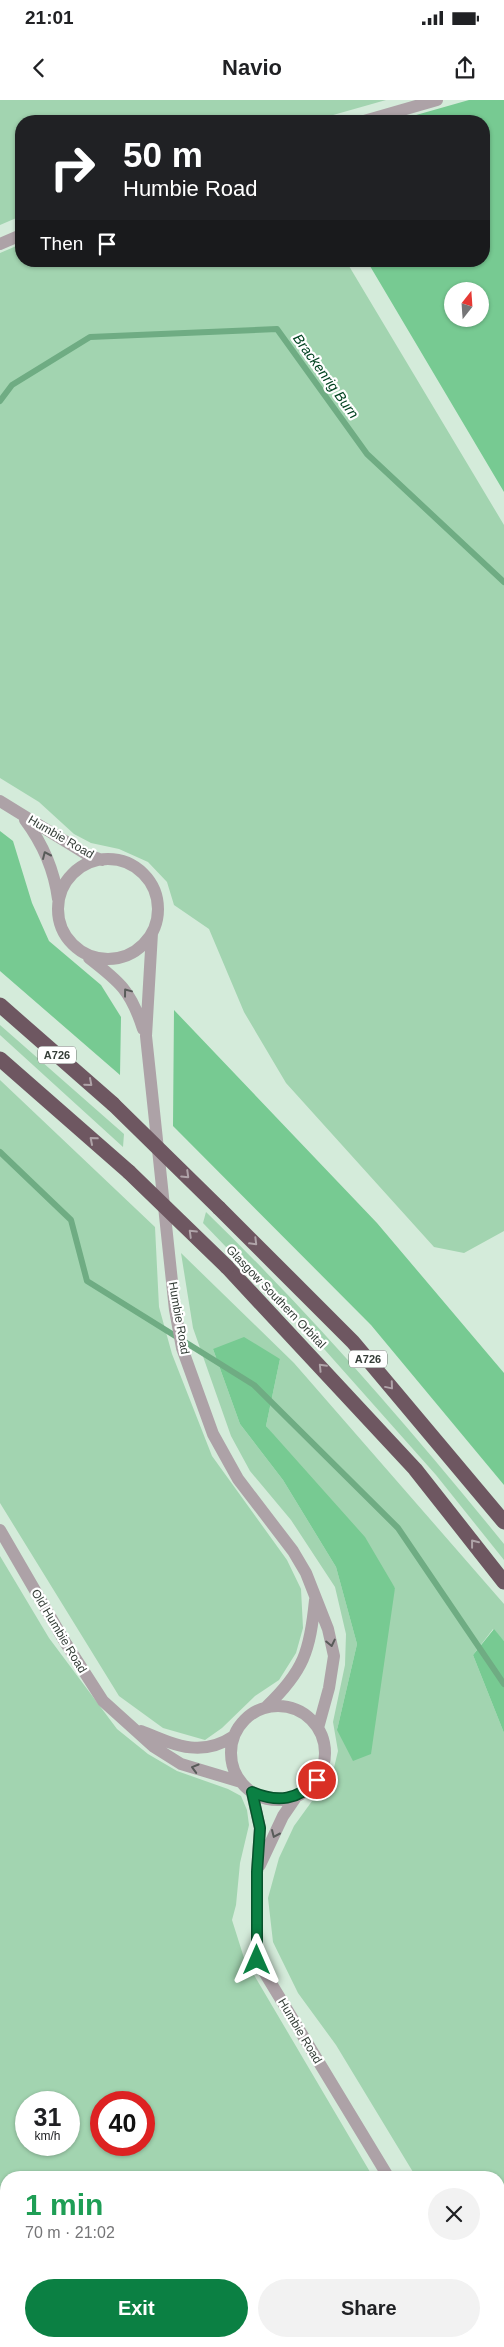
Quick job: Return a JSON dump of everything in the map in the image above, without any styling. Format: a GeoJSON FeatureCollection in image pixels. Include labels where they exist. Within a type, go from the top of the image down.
{"type":"FeatureCollection","features":[{"type":"Feature","properties":{"kind":"highway","name":"Glasgow Southern Orbital"},"geometry":{"type":"LineString","coordinates":[[0,1005],[113,1104],[353,1342],[504,1522]]}},
{"type":"Feature","properties":{"kind":"highway","name":"Glasgow Southern Orbital"},"geometry":{"type":"LineString","coordinates":[[0,1059],[129,1172],[227,1267],[415,1469],[504,1582]]}},
{"type":"Feature","properties":{"kind":"street"},"geometry":{"type":"LineString","coordinates":[[385,115],[437,100]]}},
{"type":"Feature","properties":{"kind":"street"},"geometry":{"type":"LineString","coordinates":[[0,244],[15,238]]}},
{"type":"Feature","properties":{"kind":"street","name":"Humbie Road"},"geometry":{"type":"LineString","coordinates":[[0,801],[86,854],[102,860]]}},
{"type":"Feature","properties":{"kind":"street","name":"Humbie Road"},"geometry":{"type":"LineString","coordinates":[[20,814],[43,847],[54,874],[59,902]]}},
{"type":"Feature","properties":{"kind":"street"},"geometry":{"type":"LineString","coordinates":[[102,860],[119,860],[137,869],[149,880],[157,899],[158,917],[152,933],[142,946],[123,957],[106,960],[95,958],[82,952],[70,942],[63,930],[59,916],[59,902],[63,887],[72,874],[85,865],[102,860]]}},
{"type":"Feature","properties":{"kind":"street","name":"Humbie Road"},"geometry":{"type":"LineString","coordinates":[[152,933],[146,1036],[175,1310],[182,1348],[213,1434],[238,1479],[294,1551],[306,1573],[328,1629],[334,1656],[329,1688],[318,1728],[323,1740],[325,1754],[323,1767],[317,1780],[308,1790],[296,1796],[283,1816],[257,1872]]}},
{"type":"Feature","properties":{"kind":"street","name":"Humbie Road"},"geometry":{"type":"LineString","coordinates":[[82,952],[123,986],[133,1000],[146,1036]]}},
{"type":"Feature","properties":{"kind":"street","name":"Old Humbie Road"},"geometry":{"type":"LineString","coordinates":[[0,1530],[65,1642],[103,1702],[127,1725]]}},
{"type":"Feature","properties":{"kind":"street"},"geometry":{"type":"LineString","coordinates":[[266,1707],[283,1691],[299,1670],[308,1650],[316,1597]]}},
{"type":"Feature","properties":{"kind":"street"},"geometry":{"type":"LineString","coordinates":[[127,1725],[177,1745],[200,1749],[219,1746],[234,1736],[242,1723],[252,1713],[266,1707],[281,1706],[296,1709],[308,1717],[318,1728]]}},
{"type":"Feature","properties":{"kind":"street"},"geometry":{"type":"LineString","coordinates":[[127,1725],[154,1747],[181,1764],[241,1782]]}},
{"type":"Feature","properties":{"kind":"street"},"geometry":{"type":"LineString","coordinates":[[234,1736],[232,1760],[241,1782],[252,1792],[266,1798],[281,1800],[296,1796]]}},
{"type":"Feature","properties":{"kind":"street","name":"Humbie Road"},"geometry":{"type":"LineString","coordinates":[[252,1792],[260,1828],[257,1872],[257,1960],[385,2171]]}},
{"type":"Feature","properties":{"kind":"green space"},"geometry":{"type":"Polygon","coordinates":[[[0,100],[386,100],[333,115],[15,115],[15,219],[0,225],[0,100]]]}},
{"type":"Feature","properties":{"kind":"green space"},"geometry":{"type":"Polygon","coordinates":[[[469,100],[504,100],[504,492],[371,267],[490,267],[490,115],[416,115],[469,100]]]}},
{"type":"Feature","properties":{"kind":"green space"},"geometry":{"type":"Polygon","coordinates":[[[15,247],[15,267],[350,267],[504,525],[504,1231],[464,1253],[434,1247],[286,1083],[244,1012],[209,929],[174,905],[167,882],[148,862],[119,849],[91,843],[74,834],[39,802],[0,778],[0,253],[15,247]]]}},
{"type":"Feature","properties":{"kind":"green space"},"geometry":{"type":"Polygon","coordinates":[[[0,831],[13,841],[32,903],[49,941],[101,985],[121,1017],[120,1075],[0,971],[0,831]]]}},
{"type":"Feature","properties":{"kind":"green space"},"geometry":{"type":"Polygon","coordinates":[[[174,1010],[377,1223],[504,1373],[504,1485],[371,1325],[173,1126],[174,1010]]]}},
{"type":"Feature","properties":{"kind":"green space"},"geometry":{"type":"Polygon","coordinates":[[[0,1025],[124,1134],[123,1147],[0,1035],[0,1025]]]}},
{"type":"Feature","properties":{"kind":"green space"},"geometry":{"type":"Polygon","coordinates":[[[0,1080],[155,1227],[159,1307],[172,1354],[212,1456],[287,1560],[301,1589],[303,1628],[296,1653],[279,1680],[255,1696],[222,1728],[205,1740],[163,1728],[119,1696],[0,1503],[0,1080]]]}},
{"type":"Feature","properties":{"kind":"green space"},"geometry":{"type":"Polygon","coordinates":[[[206,1212],[323,1332],[397,1415],[504,1544],[504,1560],[436,1475],[325,1350],[203,1223],[206,1212]]]}},
{"type":"Feature","properties":{"kind":"green space"},"geometry":{"type":"Polygon","coordinates":[[[181,1253],[294,1363],[504,1604],[504,1641],[493,1629],[473,1655],[504,1733],[504,2171],[412,2171],[336,2045],[298,1993],[273,1942],[268,1898],[279,1858],[294,1826],[333,1772],[338,1751],[333,1722],[345,1665],[346,1634],[335,1587],[291,1520],[250,1471],[231,1436],[193,1328],[181,1253]],[[213,1349],[240,1424],[283,1480],[336,1567],[357,1644],[337,1730],[395,1588],[266,1426],[280,1359],[213,1349]]]}},
{"type":"Feature","properties":{"kind":"green space"},"geometry":{"type":"Polygon","coordinates":[[[244,1337],[280,1359],[266,1426],[365,1537],[395,1588],[371,1754],[353,1761],[337,1730],[357,1644],[336,1567],[283,1480],[240,1424],[213,1349],[244,1337]]]}},
{"type":"Feature","properties":{"kind":"green space"},"geometry":{"type":"Polygon","coordinates":[[[0,1556],[49,1638],[117,1729],[148,1754],[177,1771],[228,1789],[241,1796],[247,1810],[249,1825],[240,1863],[236,1905],[232,1920],[244,1958],[369,2171],[0,2171],[0,1556]]]}},
{"type":"Feature","properties":{"kind":"green space"},"geometry":{"type":"Polygon","coordinates":[[[494,1629],[504,1641],[504,1733],[473,1655],[494,1629]]]}},
{"type":"Feature","properties":{"kind":"waterway","name":"Brackenrig Burn"},"geometry":{"type":"LineString","coordinates":[[0,401],[12,385],[90,337],[277,329],[367,454],[504,582]]}},
{"type":"Feature","properties":{"kind":"waterway"},"geometry":{"type":"LineString","coordinates":[[0,1152],[71,1220],[87,1281],[254,1385],[398,1528],[504,1684]]}},
{"type":"Feature","properties":{"kind":"route"},"geometry":{"type":"LineString","coordinates":[[257,1960],[257,1872],[260,1828],[252,1792],[266,1798],[281,1800],[308,1790],[317,1780]]}}]}
